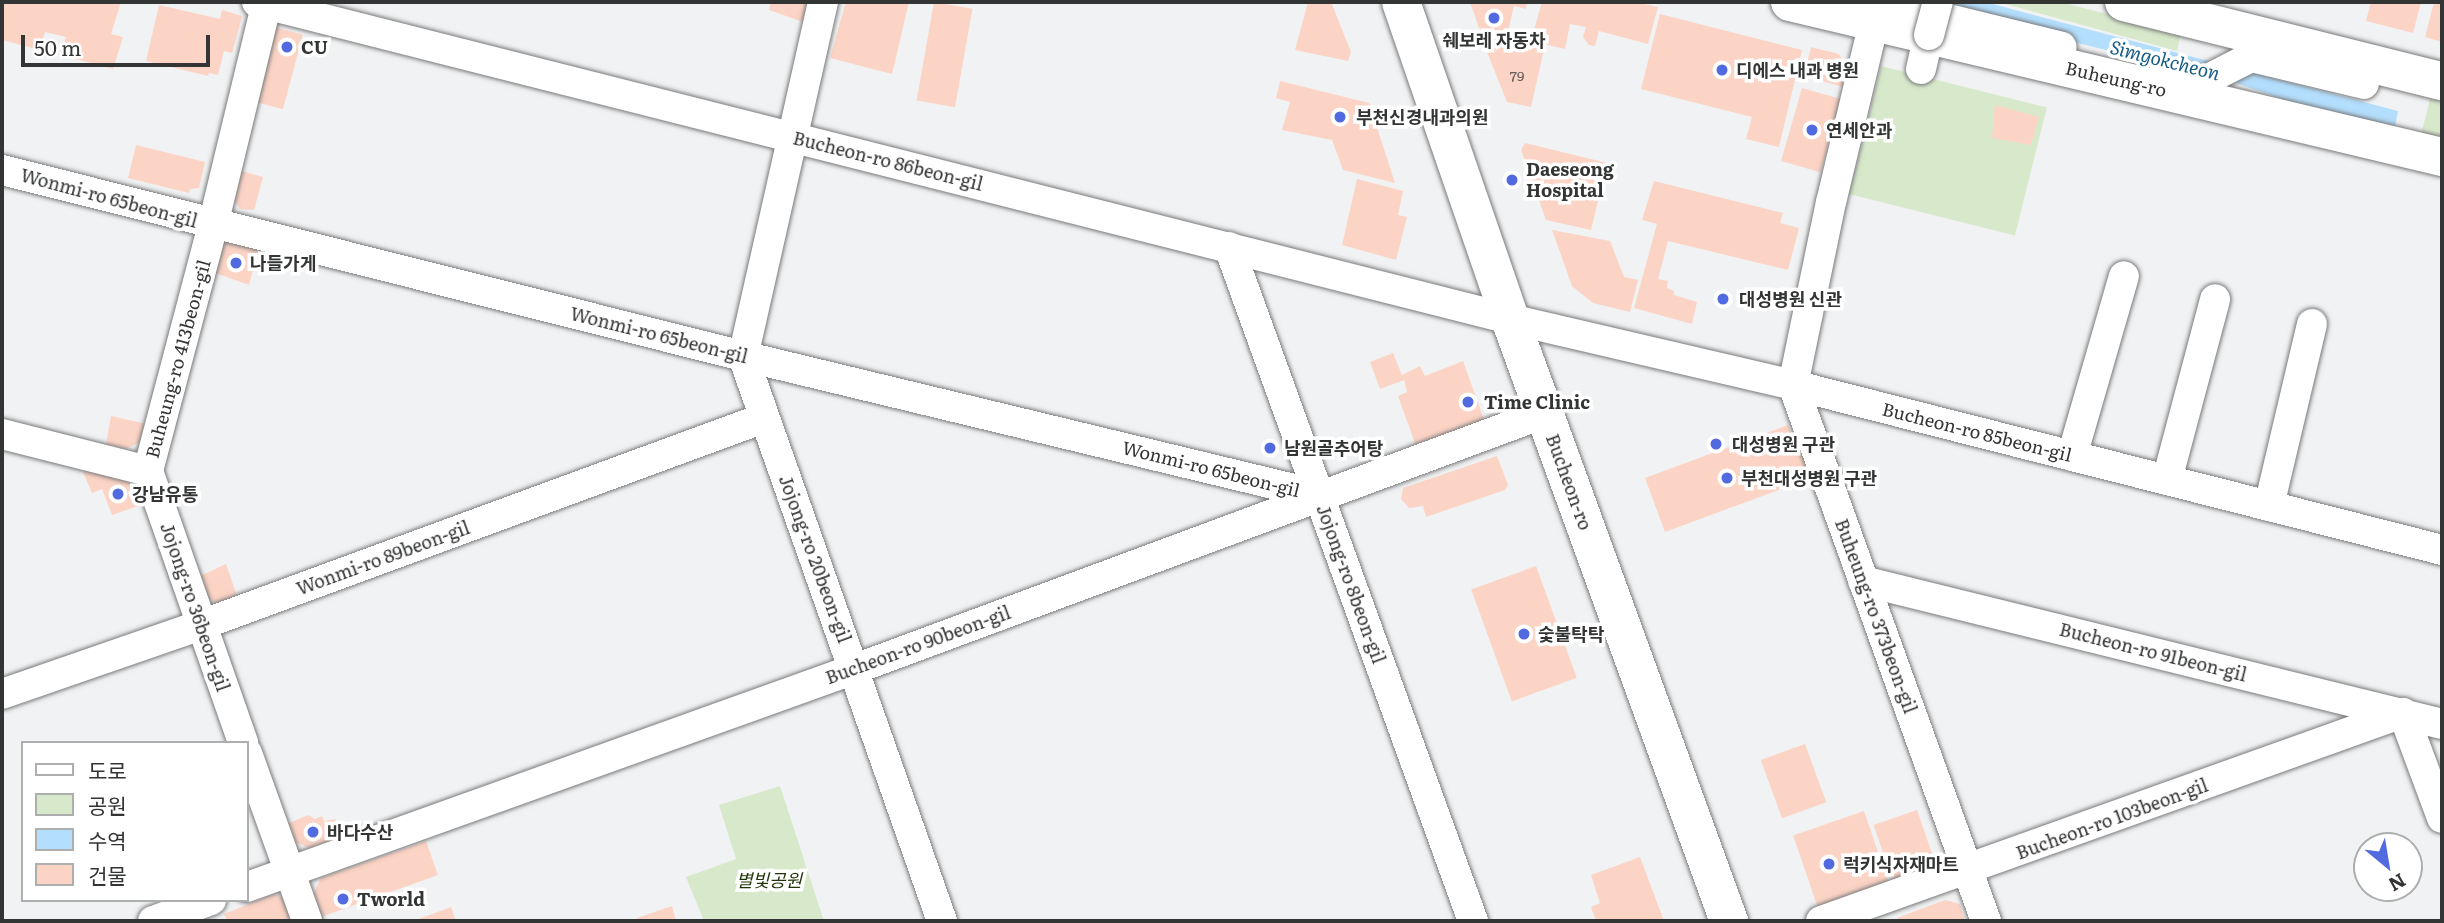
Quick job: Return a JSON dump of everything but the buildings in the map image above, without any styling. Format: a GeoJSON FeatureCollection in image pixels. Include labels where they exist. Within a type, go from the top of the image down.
{"type":"FeatureCollection","features":[{"type":"Feature","properties":{"kind":"street"},"geometry":{"type":"LineString","coordinates":[[743,356],[823,2]]}},
{"type":"Feature","properties":{"kind":"street","name":"Bucheon-ro"},"geometry":{"type":"LineString","coordinates":[[1401,2],[1510,319],[1729,921]]}},
{"type":"Feature","properties":{"kind":"street","name":"Buheung-ro"},"geometry":{"type":"LineString","coordinates":[[1790,2],[1876,12],[1930,33],[2442,157]]}},
{"type":"Feature","properties":{"kind":"street"},"geometry":{"type":"LineString","coordinates":[[2123,2],[2442,81]]}},
{"type":"Feature","properties":{"kind":"street","name":"Bucheon-ro 86beon-gil"},"geometry":{"type":"LineString","coordinates":[[263,3],[1510,319]]}},
{"type":"Feature","properties":{"kind":"street","name":"Buheung-ro 413beon-gil"},"geometry":{"type":"LineString","coordinates":[[148,471],[213,225],[263,3]]}},
{"type":"Feature","properties":{"kind":"street"},"geometry":{"type":"LineString","coordinates":[[1793,385],[1831,202],[1876,12],[2202,82],[2251,57],[2364,84]]}},
{"type":"Feature","properties":{"kind":"street"},"geometry":{"type":"LineString","coordinates":[[1930,33],[2116,70],[2169,74]]}},
{"type":"Feature","properties":{"kind":"street","name":"Wonmi-ro 65beon-gil"},"geometry":{"type":"LineString","coordinates":[[2,170],[743,356],[1319,495]]}},
{"type":"Feature","properties":{"kind":"street","name":"Jojong-ro 8beon-gil"},"geometry":{"type":"LineString","coordinates":[[1228,247],[1474,921]]}},
{"type":"Feature","properties":{"kind":"street"},"geometry":{"type":"LineString","coordinates":[[2073,456],[2124,276]]}},
{"type":"Feature","properties":{"kind":"street"},"geometry":{"type":"LineString","coordinates":[[2167,480],[2215,299]]}},
{"type":"Feature","properties":{"kind":"street","name":"Bucheon-ro 85beon-gil"},"geometry":{"type":"LineString","coordinates":[[1510,319],[1793,385],[2442,550]]}},
{"type":"Feature","properties":{"kind":"street"},"geometry":{"type":"LineString","coordinates":[[2269,506],[2312,324]]}},
{"type":"Feature","properties":{"kind":"street","name":"Jojong-ro 20beon-gil"},"geometry":{"type":"LineString","coordinates":[[743,356],[942,921]]}},
{"type":"Feature","properties":{"kind":"street","name":"Buheung-ro 373beon-gil"},"geometry":{"type":"LineString","coordinates":[[1793,385],[1986,921]]}},
{"type":"Feature","properties":{"kind":"street","name":"Bucheon-ro 90beon-gil"},"geometry":{"type":"LineString","coordinates":[[248,887],[855,669],[1545,413]]}},
{"type":"Feature","properties":{"kind":"street","name":"Wonmi-ro 89beon-gil"},"geometry":{"type":"LineString","coordinates":[[2,694],[201,625],[764,418]]}},
{"type":"Feature","properties":{"kind":"street"},"geometry":{"type":"LineString","coordinates":[[2,433],[148,471]]}},
{"type":"Feature","properties":{"kind":"street","name":"Jojong-ro 36beon-gil"},"geometry":{"type":"LineString","coordinates":[[148,471],[242,741]]}},
{"type":"Feature","properties":{"kind":"street","name":"Bucheon-ro 91beon-gil"},"geometry":{"type":"LineString","coordinates":[[1863,581],[2442,723]]}},
{"type":"Feature","properties":{"kind":"street"},"geometry":{"type":"LineString","coordinates":[[2403,713],[2442,818]]}},
{"type":"Feature","properties":{"kind":"street","name":"Bucheon-ro 103beon-gil"},"geometry":{"type":"LineString","coordinates":[[1821,921],[1968,871],[2403,713]]}},
{"type":"Feature","properties":{"kind":"street"},"geometry":{"type":"LineString","coordinates":[[248,756],[307,921]]}},
{"type":"Feature","properties":{"kind":"street"},"geometry":{"type":"LineString","coordinates":[[153,921],[205,902]]}},
{"type":"Feature","properties":{"kind":"green space"},"geometry":{"type":"Polygon","coordinates":[[[1998,2],[2060,2],[2181,33],[2177,51],[1998,2]]]}},
{"type":"Feature","properties":{"kind":"green space"},"geometry":{"type":"Polygon","coordinates":[[[1881,66],[2047,107],[2015,235],[1849,194],[1881,66]]]}},
{"type":"Feature","properties":{"kind":"green space"},"geometry":{"type":"Polygon","coordinates":[[[2435,79],[2442,81],[2442,156],[2417,151],[2435,79]]]}},
{"type":"Feature","properties":{"kind":"green space","name":"별빛공원"},"geometry":{"type":"Polygon","coordinates":[[[780,786],[824,921],[704,921],[686,877],[736,859],[719,805],[780,786]]]}},
{"type":"Feature","properties":{"kind":"water","name":"Simgokcheon"},"geometry":{"type":"Polygon","coordinates":[[[1880,2],[1985,2],[2398,111],[2395,127],[2291,102],[2224,79],[1997,23],[1880,2]]]}},
{"type":"Feature","properties":{"kind":"place","name":"쉐보레 자동차"},"geometry":{"type":"Point","coordinates":[1494,18]}},
{"type":"Feature","properties":{"kind":"place","name":"CU"},"geometry":{"type":"Point","coordinates":[287,47]}},
{"type":"Feature","properties":{"kind":"place","name":"디에스 내과 병원"},"geometry":{"type":"Point","coordinates":[1722,70]}},
{"type":"Feature","properties":{"kind":"place","name":"부천신경내과의원"},"geometry":{"type":"Point","coordinates":[1340,117]}},
{"type":"Feature","properties":{"kind":"place","name":"연세안과"},"geometry":{"type":"Point","coordinates":[1812,130]}},
{"type":"Feature","properties":{"kind":"place","name":"Daeseong Hospital"},"geometry":{"type":"Point","coordinates":[1512,180]}},
{"type":"Feature","properties":{"kind":"place","name":"나들가게"},"geometry":{"type":"Point","coordinates":[236,263]}},
{"type":"Feature","properties":{"kind":"place","name":"대성병원 신관"},"geometry":{"type":"Point","coordinates":[1723,299]}},
{"type":"Feature","properties":{"kind":"place","name":"Time Clinic"},"geometry":{"type":"Point","coordinates":[1468,402]}},
{"type":"Feature","properties":{"kind":"place","name":"대성병원 구관"},"geometry":{"type":"Point","coordinates":[1716,444]}},
{"type":"Feature","properties":{"kind":"place","name":"남원골추어탕"},"geometry":{"type":"Point","coordinates":[1270,448]}},
{"type":"Feature","properties":{"kind":"place","name":"부천대성병원 구관"},"geometry":{"type":"Point","coordinates":[1727,478]}},
{"type":"Feature","properties":{"kind":"place","name":"강남유통"},"geometry":{"type":"Point","coordinates":[118,494]}},
{"type":"Feature","properties":{"kind":"place","name":"숯불탁탁"},"geometry":{"type":"Point","coordinates":[1524,634]}},
{"type":"Feature","properties":{"kind":"place","name":"바다수산"},"geometry":{"type":"Point","coordinates":[313,832]}},
{"type":"Feature","properties":{"kind":"place","name":"럭키식자재마트"},"geometry":{"type":"Point","coordinates":[1829,864]}},
{"type":"Feature","properties":{"kind":"place","name":"Tworld"},"geometry":{"type":"Point","coordinates":[343,899]}}]}
